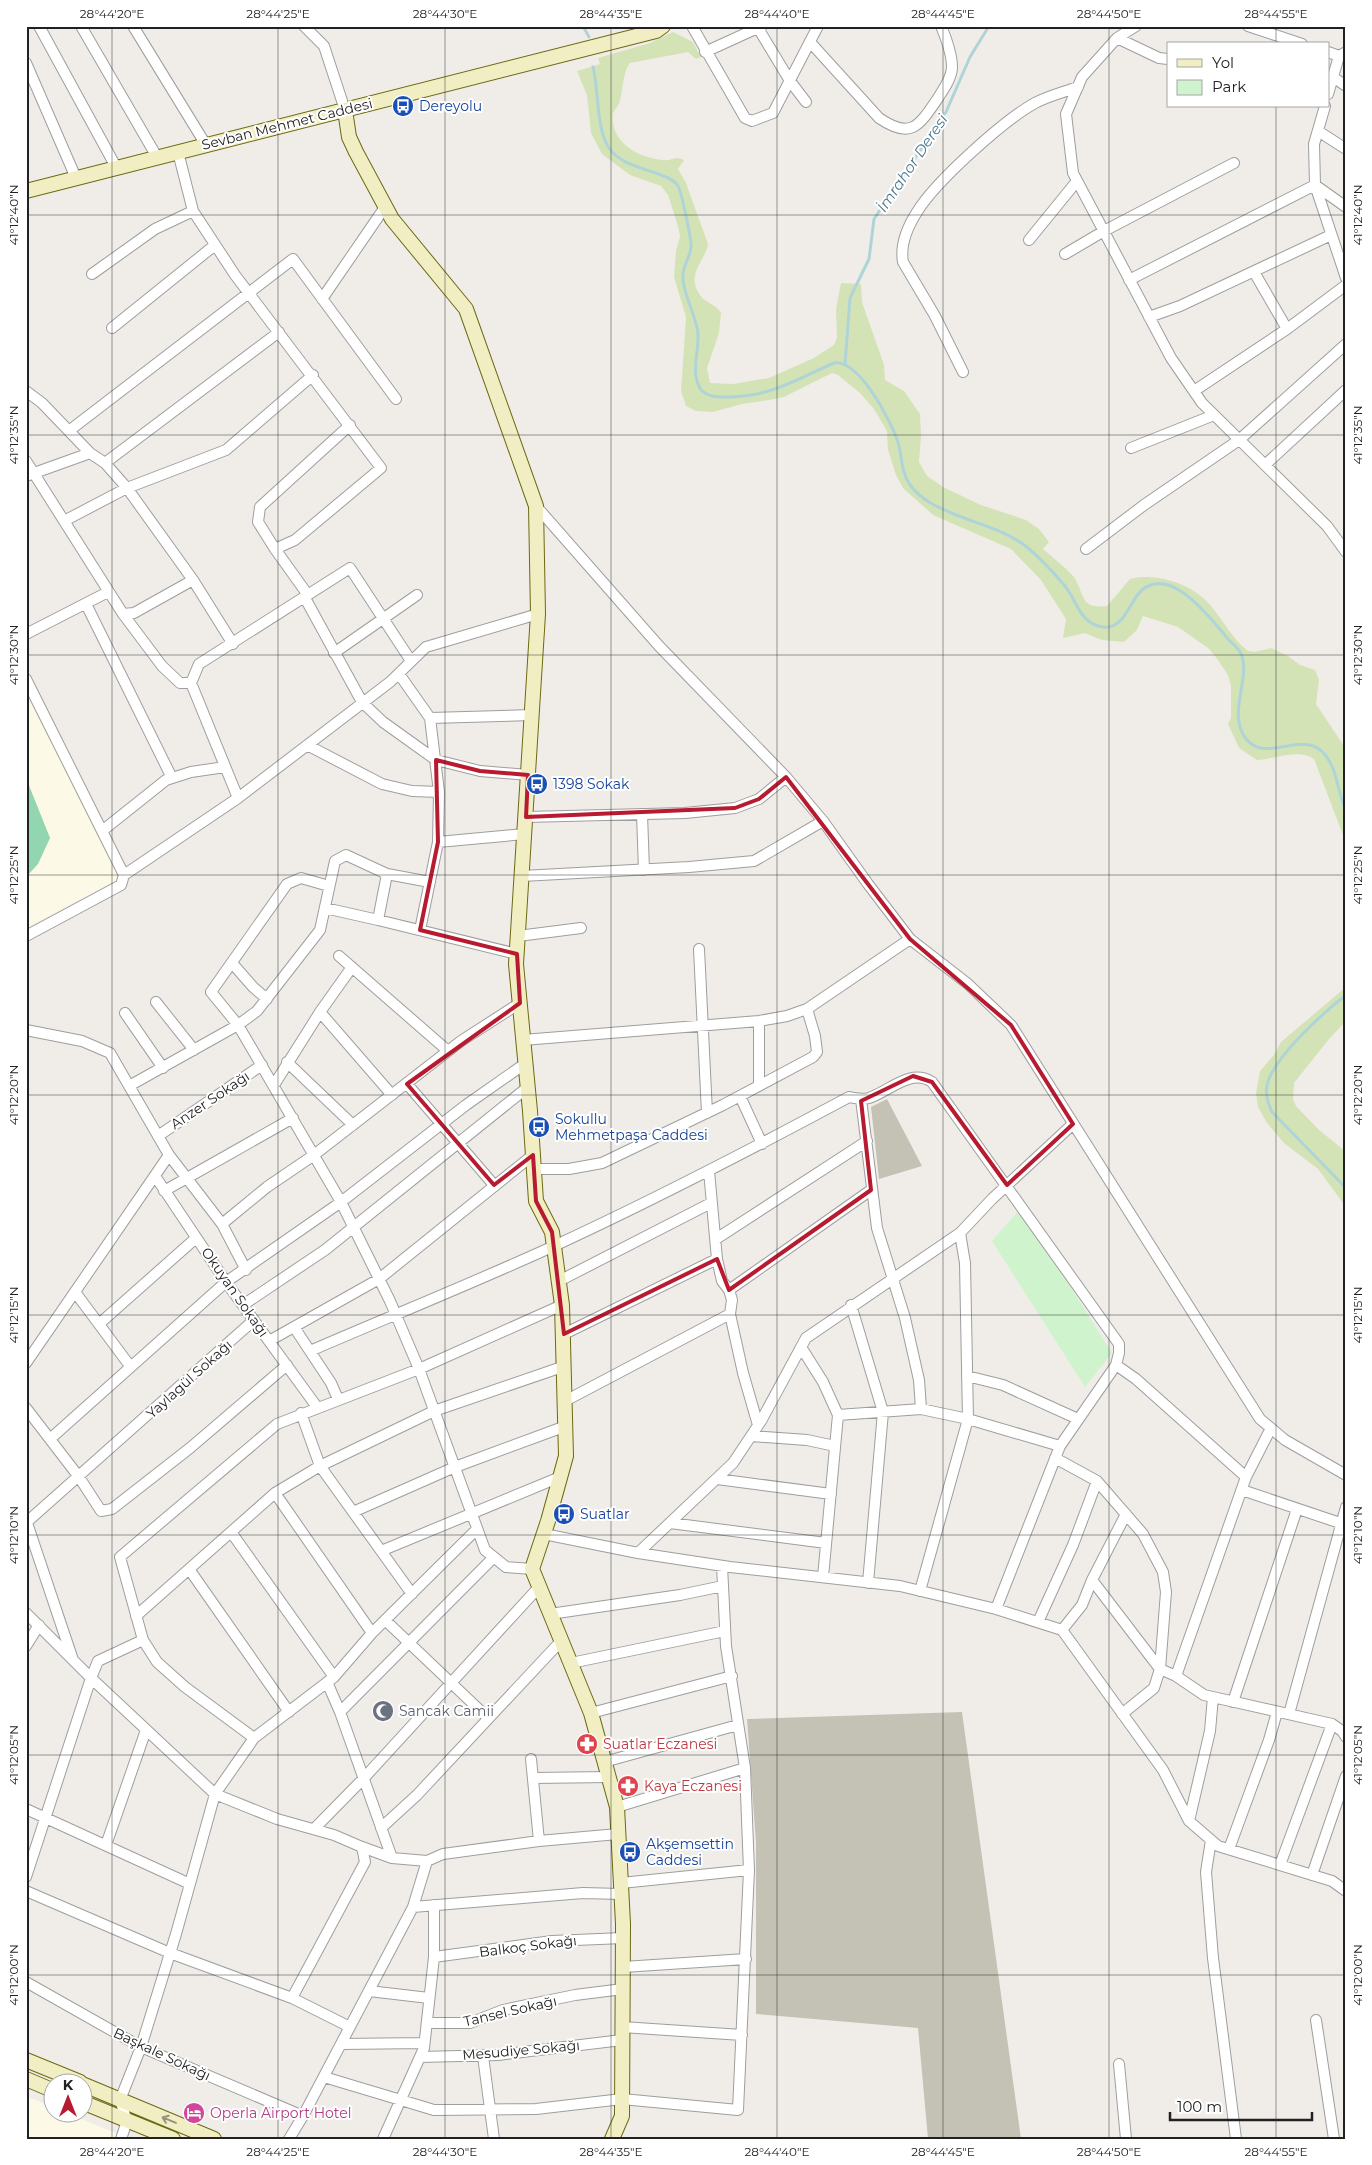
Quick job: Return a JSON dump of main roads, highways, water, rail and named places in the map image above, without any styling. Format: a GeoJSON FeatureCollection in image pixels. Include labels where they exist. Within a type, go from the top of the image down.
{"type":"FeatureCollection","features":[{"type":"Feature","properties":{"kind":"waterway"},"geometry":{"type":"LineString","coordinates":[[583,26],[589,37]]}},
{"type":"Feature","properties":{"kind":"waterway","name":"İmrahor Deresi"},"geometry":{"type":"LineString","coordinates":[[845,364],[850,298],[869,259],[874,219],[946,112],[970,57],[989,26]]}},
{"type":"Feature","properties":{"kind":"waterway"},"geometry":{"type":"LineString","coordinates":[[593,67],[602,131],[609,148],[616,156],[626,162],[667,178],[675,182],[679,188],[691,243],[683,271],[683,280],[697,327],[698,341],[695,370],[701,390],[715,396],[730,397],[759,394],[784,386],[834,363],[844,364],[854,371],[873,393],[889,420],[898,442],[905,475],[914,490],[936,506],[1002,532],[1028,548],[1065,586],[1087,620],[1098,626],[1107,627],[1114,625],[1125,616],[1137,595],[1153,584],[1165,584],[1188,596],[1209,616],[1238,649],[1243,658],[1244,669],[1238,718],[1247,740],[1265,749],[1297,745],[1308,745],[1317,748],[1330,762],[1346,810]]}},
{"type":"Feature","properties":{"kind":"waterway"},"geometry":{"type":"LineString","coordinates":[[1346,995],[1325,1012],[1289,1049],[1271,1074],[1266,1092],[1272,1112],[1346,1188]]}},
{"type":"Feature","properties":{"kind":"place","name":"Dereyolu"},"geometry":{"type":"Point","coordinates":[403,106]}},
{"type":"Feature","properties":{"kind":"place","name":"1398 Sokak"},"geometry":{"type":"Point","coordinates":[537,784]}},
{"type":"Feature","properties":{"kind":"place","name":"Sokullu Mehmetpaşa Caddesi"},"geometry":{"type":"Point","coordinates":[539,1127]}},
{"type":"Feature","properties":{"kind":"place","name":"Suatlar"},"geometry":{"type":"Point","coordinates":[564,1514]}},
{"type":"Feature","properties":{"kind":"place","name":"Sancak Camii"},"geometry":{"type":"Point","coordinates":[383,1711]}},
{"type":"Feature","properties":{"kind":"place","name":"Suatlar Eczanesi"},"geometry":{"type":"Point","coordinates":[587,1744]}},
{"type":"Feature","properties":{"kind":"place","name":"Kaya Eczanesi"},"geometry":{"type":"Point","coordinates":[628,1786]}},
{"type":"Feature","properties":{"kind":"place","name":"Akşemsettin Caddesi"},"geometry":{"type":"Point","coordinates":[630,1852]}},
{"type":"Feature","properties":{"kind":"place","name":"Operla Airport Hotel"},"geometry":{"type":"Point","coordinates":[194,2113]}}]}
